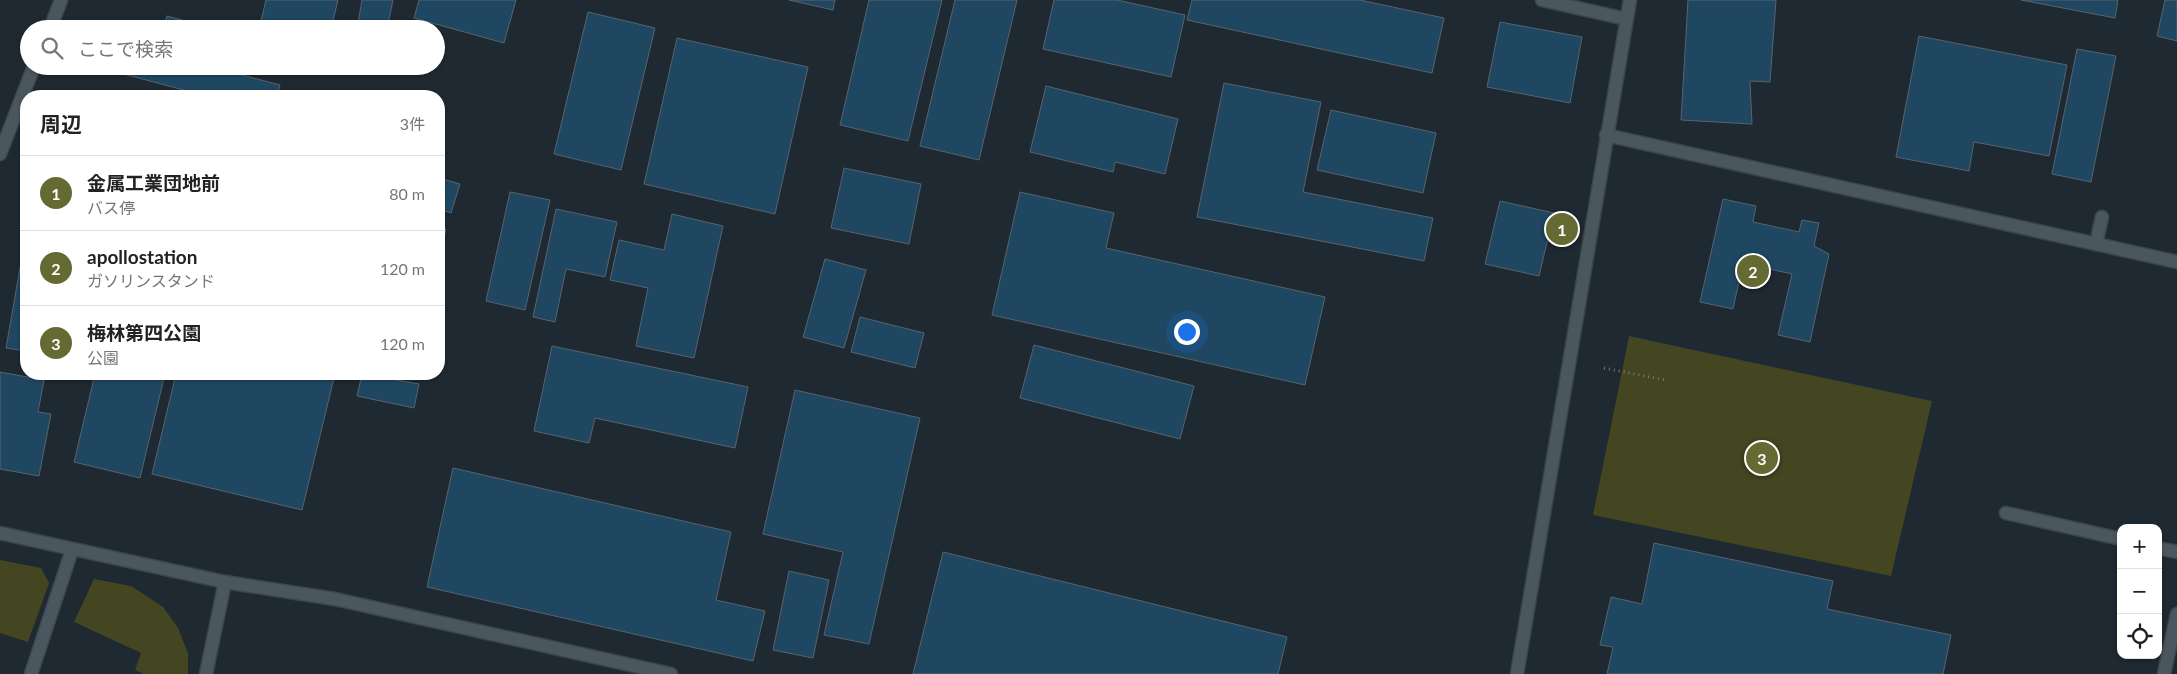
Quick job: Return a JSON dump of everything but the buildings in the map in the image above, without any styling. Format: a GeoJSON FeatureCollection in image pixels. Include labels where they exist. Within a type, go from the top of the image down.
{"type":"FeatureCollection","features":[{"type":"Feature","properties":{"kind":"street"},"geometry":{"type":"LineString","coordinates":[[53,20],[61,0]]}},
{"type":"Feature","properties":{"kind":"street"},"geometry":{"type":"LineString","coordinates":[[1542,0],[1626,19]]}},
{"type":"Feature","properties":{"kind":"street"},"geometry":{"type":"LineString","coordinates":[[1517,674],[1630,0]]}},
{"type":"Feature","properties":{"kind":"street"},"geometry":{"type":"LineString","coordinates":[[22,90],[30,75]]}},
{"type":"Feature","properties":{"kind":"street"},"geometry":{"type":"LineString","coordinates":[[0,154],[5,125],[20,94]]}},
{"type":"Feature","properties":{"kind":"street"},"geometry":{"type":"LineString","coordinates":[[1606,135],[2177,262]]}},
{"type":"Feature","properties":{"kind":"street"},"geometry":{"type":"LineString","coordinates":[[2096,244],[2102,217]]}},
{"type":"Feature","properties":{"kind":"street"},"geometry":{"type":"LineString","coordinates":[[2006,513],[2117,538]]}},
{"type":"Feature","properties":{"kind":"street"},"geometry":{"type":"LineString","coordinates":[[0,533],[225,582],[335,599],[671,674]]}},
{"type":"Feature","properties":{"kind":"street"},"geometry":{"type":"LineString","coordinates":[[2162,549],[2177,552]]}},
{"type":"Feature","properties":{"kind":"street"},"geometry":{"type":"LineString","coordinates":[[31,674],[72,550]]}},
{"type":"Feature","properties":{"kind":"street"},"geometry":{"type":"LineString","coordinates":[[206,674],[225,582]]}},
{"type":"Feature","properties":{"kind":"street"},"geometry":{"type":"LineString","coordinates":[[2164,674],[2177,614]]}},
{"type":"Feature","properties":{"kind":"path"},"geometry":{"type":"LineString","coordinates":[[1604,368],[1665,380]]}},
{"type":"Feature","properties":{"kind":"green space"},"geometry":{"type":"Polygon","coordinates":[[[1629,336],[1932,401],[1891,576],[1593,515],[1629,336]]]}},
{"type":"Feature","properties":{"kind":"green space"},"geometry":{"type":"Polygon","coordinates":[[[0,560],[41,568],[49,583],[28,642],[0,633],[0,560]]]}},
{"type":"Feature","properties":{"kind":"green space"},"geometry":{"type":"Polygon","coordinates":[[[94,579],[131,586],[163,607],[178,628],[188,653],[188,674],[144,674],[135,670],[141,653],[74,622],[94,579]]]}},
{"type":"Feature","properties":{"kind":"place","name":"金属工業団地前"},"geometry":{"type":"Point","coordinates":[1562,229]}},
{"type":"Feature","properties":{"kind":"place","name":"apollostation"},"geometry":{"type":"Point","coordinates":[1753,271]}},
{"type":"Feature","properties":{"kind":"place","name":"梅林第四公園"},"geometry":{"type":"Point","coordinates":[1762,458]}}]}
